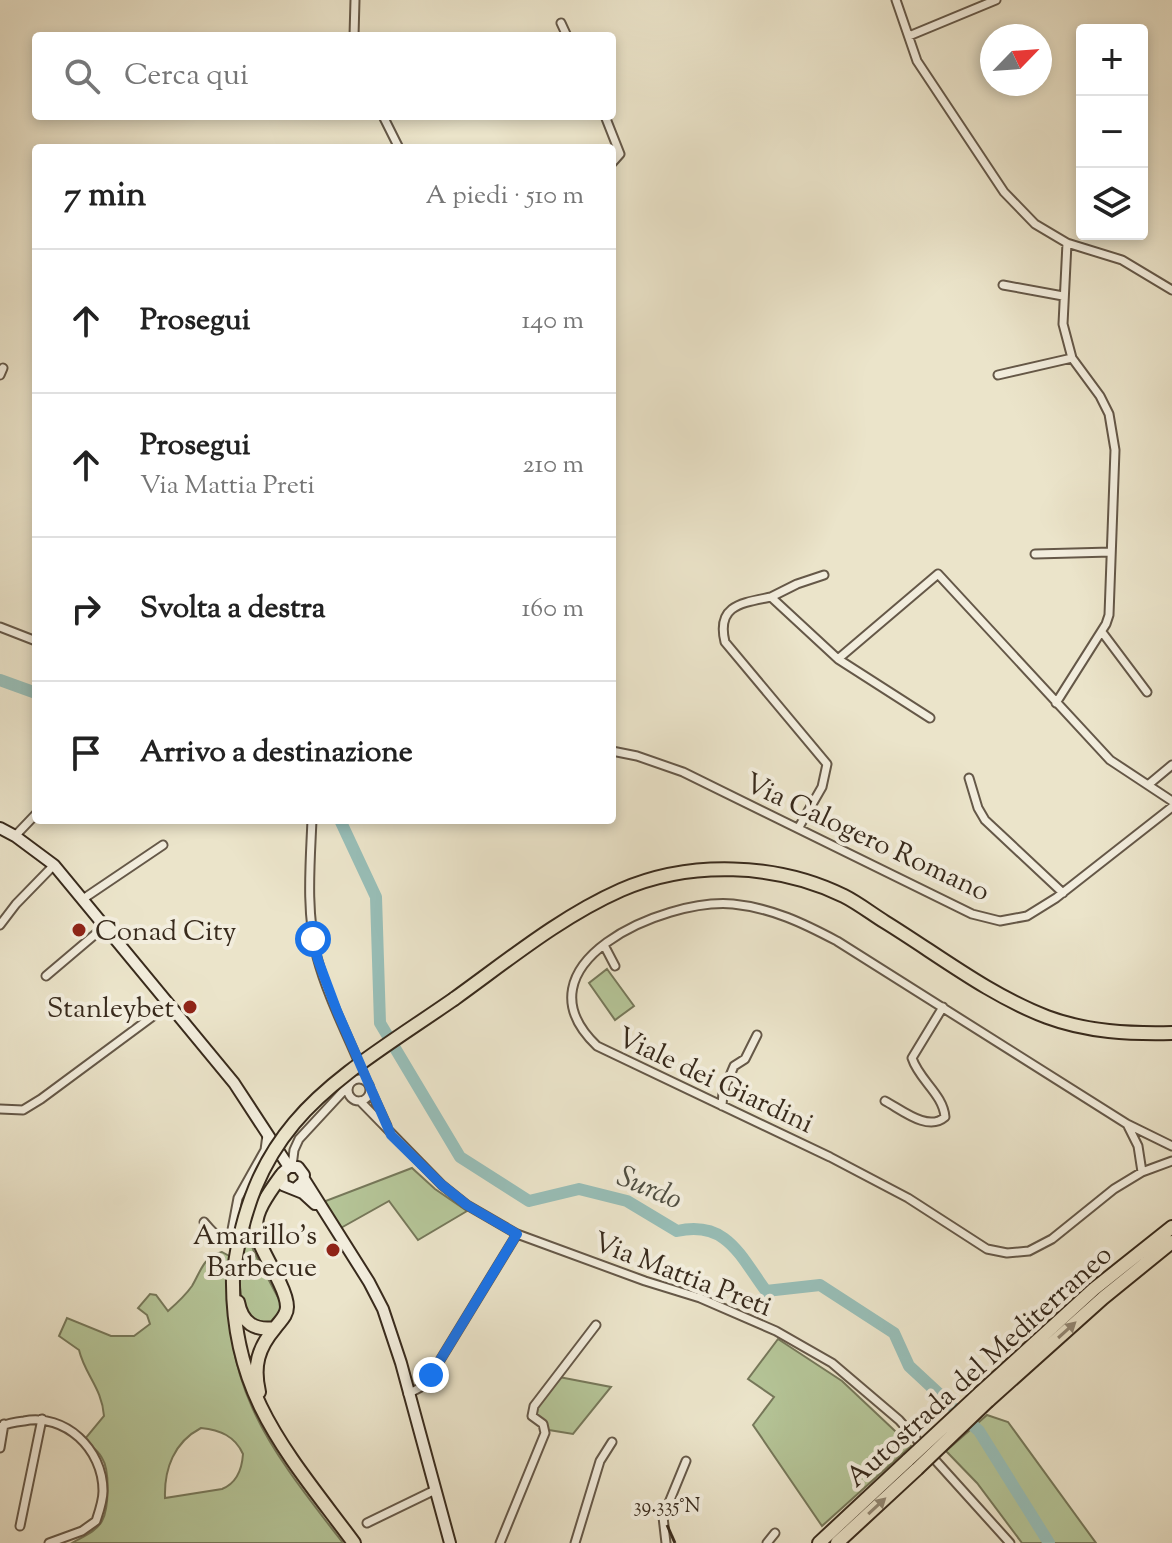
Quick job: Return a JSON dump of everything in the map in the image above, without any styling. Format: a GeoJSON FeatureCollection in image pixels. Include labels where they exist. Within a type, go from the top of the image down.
{"type":"FeatureCollection","features":[{"type":"Feature","properties":{"kind":"highway"},"geometry":{"type":"LineString","coordinates":[[354,1543],[280,1444],[241,1360],[233,1306],[233,1277],[238,1245],[256,1182],[288,1128],[327,1089],[576,913],[623,889],[680,873],[730,869],[786,876],[843,896],[1008,998],[1048,1017],[1103,1031],[1172,1033]]}},
{"type":"Feature","properties":{"kind":"highway"},"geometry":{"type":"LineString","coordinates":[[264,1414],[256,1366],[259,1352],[284,1317],[287,1307],[285,1292],[256,1237],[256,1216],[264,1200],[291,1176]]}},
{"type":"Feature","properties":{"kind":"highway","name":"Autostrada del Mediterraneo"},"geometry":{"type":"LineString","coordinates":[[837,1543],[913,1464],[1094,1289],[1172,1227]]}},
{"type":"Feature","properties":{"kind":"highway","name":"Autostrada del Mediterraneo"},"geometry":{"type":"LineString","coordinates":[[984,1397],[1172,1242]]}},
{"type":"Feature","properties":{"kind":"highway"},"geometry":{"type":"LineString","coordinates":[[233,1277],[244,1319],[256,1328],[275,1328]]}},
{"type":"Feature","properties":{"kind":"highway","name":"Autostrada del Mediterraneo"},"geometry":{"type":"LineString","coordinates":[[819,1543],[913,1464]]}},
{"type":"Feature","properties":{"kind":"main road"},"geometry":{"type":"LineString","coordinates":[[0,828],[54,865],[234,1083],[272,1140],[291,1176],[303,1193],[322,1210],[377,1295],[392,1333],[450,1543]]}},
{"type":"Feature","properties":{"kind":"street"},"geometry":{"type":"LineString","coordinates":[[354,32],[355,0]]}},
{"type":"Feature","properties":{"kind":"street"},"geometry":{"type":"LineString","coordinates":[[896,0],[917,61],[1004,192],[1035,224],[1067,243],[1122,260],[1172,290]]}},
{"type":"Feature","properties":{"kind":"street"},"geometry":{"type":"LineString","coordinates":[[909,36],[996,0]]}},
{"type":"Feature","properties":{"kind":"street"},"geometry":{"type":"LineString","coordinates":[[561,23],[565,32]]}},
{"type":"Feature","properties":{"kind":"street"},"geometry":{"type":"LineString","coordinates":[[385,120],[397,144]]}},
{"type":"Feature","properties":{"kind":"street"},"geometry":{"type":"LineString","coordinates":[[607,120],[620,154],[616,158]]}},
{"type":"Feature","properties":{"kind":"street"},"geometry":{"type":"LineString","coordinates":[[1056,703],[1102,632],[1109,615],[1115,450],[1109,414],[1100,396],[1072,358],[1063,324],[1067,243]]}},
{"type":"Feature","properties":{"kind":"street"},"geometry":{"type":"LineString","coordinates":[[1003,285],[1063,296]]}},
{"type":"Feature","properties":{"kind":"street"},"geometry":{"type":"LineString","coordinates":[[998,375],[1072,358]]}},
{"type":"Feature","properties":{"kind":"street"},"geometry":{"type":"LineString","coordinates":[[1035,554],[1111,552]]}},
{"type":"Feature","properties":{"kind":"street"},"geometry":{"type":"LineString","coordinates":[[838,659],[938,574],[1110,760],[1172,804]]}},
{"type":"Feature","properties":{"kind":"street"},"geometry":{"type":"LineString","coordinates":[[799,827],[822,787],[827,764],[725,642],[721,626],[725,615],[739,604],[771,597],[824,575]]}},
{"type":"Feature","properties":{"kind":"street"},"geometry":{"type":"LineString","coordinates":[[771,597],[838,659],[930,718]]}},
{"type":"Feature","properties":{"kind":"street"},"geometry":{"type":"LineString","coordinates":[[0,627],[32,639]]}},
{"type":"Feature","properties":{"kind":"street"},"geometry":{"type":"LineString","coordinates":[[1102,632],[1147,692]]}},
{"type":"Feature","properties":{"kind":"street","name":"Via Calogero Romano"},"geometry":{"type":"LineString","coordinates":[[616,752],[683,772],[972,914],[1000,921],[1027,916],[1063,893],[1172,804]]}},
{"type":"Feature","properties":{"kind":"street"},"geometry":{"type":"LineString","coordinates":[[1148,785],[1172,765]]}},
{"type":"Feature","properties":{"kind":"street"},"geometry":{"type":"LineString","coordinates":[[969,778],[985,820],[1063,893]]}},
{"type":"Feature","properties":{"kind":"street"},"geometry":{"type":"LineString","coordinates":[[15,836],[32,818]]}},
{"type":"Feature","properties":{"kind":"street"},"geometry":{"type":"LineString","coordinates":[[312,824],[309,881],[313,939],[318,960],[351,1042],[356,1079]]}},
{"type":"Feature","properties":{"kind":"street"},"geometry":{"type":"LineString","coordinates":[[83,899],[163,845]]}},
{"type":"Feature","properties":{"kind":"street"},"geometry":{"type":"LineString","coordinates":[[0,925],[54,865]]}},
{"type":"Feature","properties":{"kind":"street","name":"Viale dei Giardini"},"geometry":{"type":"LineString","coordinates":[[1172,1146],[1127,1124],[810,926],[766,909],[730,904],[693,906],[653,917],[616,936],[590,956],[573,981],[572,1007],[580,1030],[597,1046],[908,1198],[987,1249],[1007,1253],[1029,1251],[1052,1239],[1114,1189],[1142,1172],[1172,1161]]}},
{"type":"Feature","properties":{"kind":"street"},"geometry":{"type":"LineString","coordinates":[[46,976],[105,926]]}},
{"type":"Feature","properties":{"kind":"street"},"geometry":{"type":"LineString","coordinates":[[604,945],[615,966]]}},
{"type":"Feature","properties":{"kind":"street"},"geometry":{"type":"LineString","coordinates":[[0,1109],[23,1110],[41,1099],[168,1005]]}},
{"type":"Feature","properties":{"kind":"street"},"geometry":{"type":"LineString","coordinates":[[885,1101],[929,1124],[939,1123],[945,1117],[944,1106],[917,1073],[912,1058],[943,1007]]}},
{"type":"Feature","properties":{"kind":"street"},"geometry":{"type":"LineString","coordinates":[[722,1106],[723,1092],[734,1066],[745,1059],[757,1035]]}},
{"type":"Feature","properties":{"kind":"street","name":"Via Mattia Preti"},"geometry":{"type":"LineString","coordinates":[[351,1042],[391,1135]]}},
{"type":"Feature","properties":{"kind":"street"},"geometry":{"type":"LineString","coordinates":[[291,1176],[299,1139],[349,1085],[356,1079],[366,1080]]}},
{"type":"Feature","properties":{"kind":"street","name":"Via Mattia Preti"},"geometry":{"type":"LineString","coordinates":[[349,1085],[349,1093],[442,1185],[467,1205],[517,1234],[700,1298],[776,1331],[832,1363],[899,1420],[1010,1543]]}},
{"type":"Feature","properties":{"kind":"street"},"geometry":{"type":"LineString","coordinates":[[332,1105],[367,1098],[371,1091]]}},
{"type":"Feature","properties":{"kind":"street"},"geometry":{"type":"LineString","coordinates":[[1127,1124],[1138,1146],[1142,1172]]}},
{"type":"Feature","properties":{"kind":"street"},"geometry":{"type":"LineString","coordinates":[[204,1222],[218,1237],[231,1235],[238,1198],[272,1140],[299,1139]]}},
{"type":"Feature","properties":{"kind":"street"},"geometry":{"type":"LineString","coordinates":[[408,1394],[423,1386],[431,1375],[517,1234]]}},
{"type":"Feature","properties":{"kind":"street"},"geometry":{"type":"LineString","coordinates":[[500,1543],[545,1433],[543,1424],[532,1416],[534,1406],[596,1325]]}},
{"type":"Feature","properties":{"kind":"street"},"geometry":{"type":"LineString","coordinates":[[20,1526],[42,1419]]}},
{"type":"Feature","properties":{"kind":"street"},"geometry":{"type":"LineString","coordinates":[[0,1448],[2,1426],[42,1419],[63,1425],[95,1459],[103,1491],[96,1521],[82,1531],[49,1543]]}},
{"type":"Feature","properties":{"kind":"street"},"geometry":{"type":"LineString","coordinates":[[575,1543],[600,1461],[612,1442]]}},
{"type":"Feature","properties":{"kind":"street"},"geometry":{"type":"LineString","coordinates":[[666,1543],[663,1517],[686,1461]]}},
{"type":"Feature","properties":{"kind":"street"},"geometry":{"type":"LineString","coordinates":[[367,1523],[435,1490]]}},
{"type":"Feature","properties":{"kind":"street"},"geometry":{"type":"LineString","coordinates":[[767,1543],[775,1533]]}},
{"type":"Feature","properties":{"kind":"green space"},"geometry":{"type":"Polygon","coordinates":[[[607,969],[634,1006],[615,1020],[589,983],[607,969]]]}},
{"type":"Feature","properties":{"kind":"green space"},"geometry":{"type":"Polygon","coordinates":[[[412,1168],[467,1211],[418,1240],[389,1201],[339,1229],[323,1202],[412,1168]]]}},
{"type":"Feature","properties":{"kind":"green space"},"geometry":{"type":"Polygon","coordinates":[[[248,1234],[282,1305],[283,1311],[271,1324],[258,1325],[243,1310],[239,1269],[248,1234]]]}},
{"type":"Feature","properties":{"kind":"green space"},"geometry":{"type":"Polygon","coordinates":[[[222,1252],[231,1257],[229,1302],[232,1342],[254,1412],[292,1475],[343,1543],[72,1543],[93,1531],[102,1521],[108,1489],[105,1464],[97,1451],[84,1440],[104,1416],[103,1406],[79,1350],[59,1336],[67,1318],[111,1336],[134,1336],[150,1324],[147,1315],[138,1308],[150,1294],[156,1295],[168,1311],[189,1290],[203,1265],[222,1252]],[[201,1428],[184,1441],[172,1457],[166,1477],[165,1498],[222,1489],[238,1475],[243,1454],[240,1448],[221,1432],[201,1428]]]}},
{"type":"Feature","properties":{"kind":"green space"},"geometry":{"type":"Polygon","coordinates":[[[778,1339],[842,1381],[911,1446],[822,1526],[753,1425],[774,1397],[748,1379],[778,1339]]]}},
{"type":"Feature","properties":{"kind":"green space"},"geometry":{"type":"Polygon","coordinates":[[[559,1377],[611,1387],[573,1434],[549,1430],[535,1416],[534,1409],[559,1377]]]}},
{"type":"Feature","properties":{"kind":"green space"},"geometry":{"type":"Polygon","coordinates":[[[987,1415],[1008,1422],[1096,1543],[1022,1543],[977,1483],[946,1451],[987,1415]]]}},
{"type":"Feature","properties":{"kind":"waterway","name":"Surdo"},"geometry":{"type":"LineString","coordinates":[[0,680],[32,692]]}},
{"type":"Feature","properties":{"kind":"waterway","name":"Surdo"},"geometry":{"type":"LineString","coordinates":[[342,824],[376,897],[380,1023],[460,1157],[529,1201],[579,1189],[627,1201],[677,1231],[708,1231],[720,1236],[740,1254],[766,1291],[820,1285],[894,1333],[909,1366],[979,1431],[1049,1543]]}},
{"type":"Feature","properties":{"kind":"place","name":"Conad City"},"geometry":{"type":"Point","coordinates":[79,930]}},
{"type":"Feature","properties":{"kind":"place","name":"Stanleybet"},"geometry":{"type":"Point","coordinates":[190,1007]}},
{"type":"Feature","properties":{"kind":"place","name":"Amarillo's Barbecue"},"geometry":{"type":"Point","coordinates":[333,1250]}},
{"type":"Feature","properties":{"kind":"route"},"geometry":{"type":"LineString","coordinates":[[313,939],[337,1011],[391,1135],[425,1170],[467,1205],[517,1234],[431,1375]]}}]}
